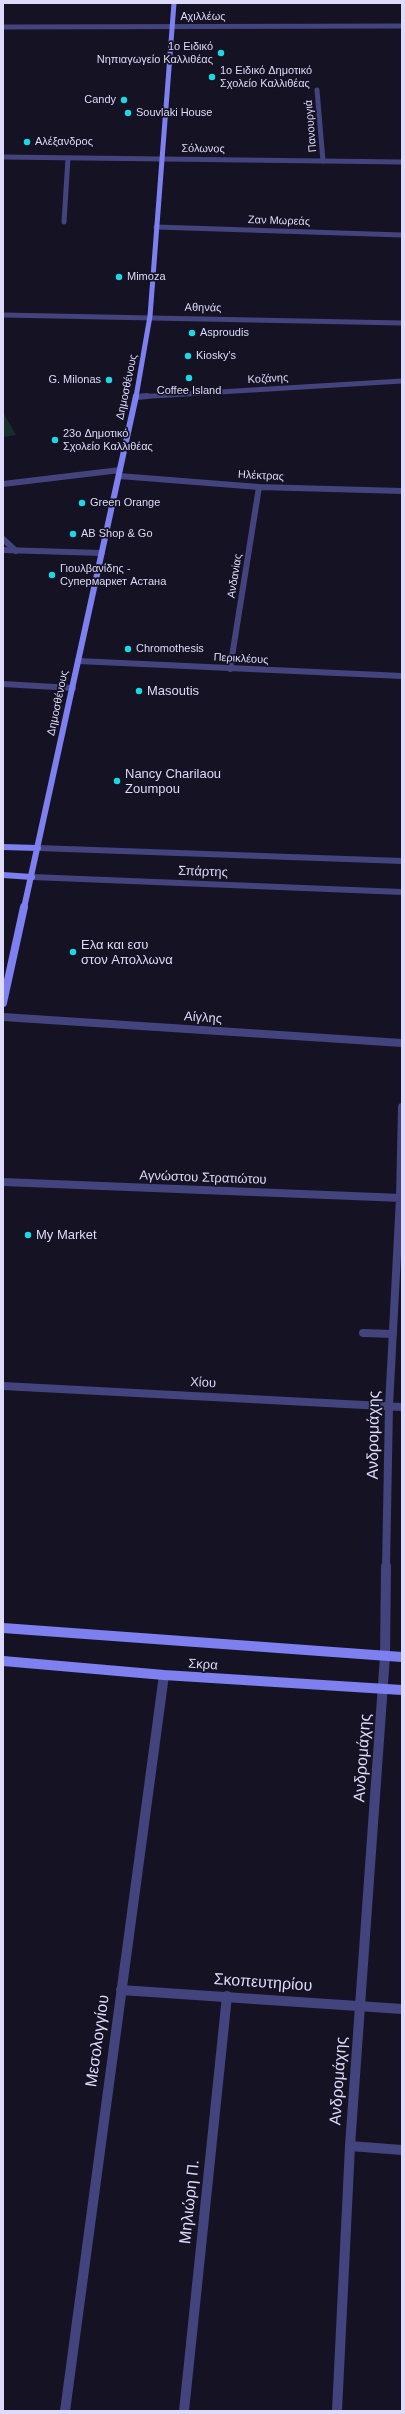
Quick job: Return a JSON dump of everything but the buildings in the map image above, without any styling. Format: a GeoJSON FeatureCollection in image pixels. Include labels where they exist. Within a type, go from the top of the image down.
{"type":"FeatureCollection","features":[{"type":"Feature","properties":{"kind":"street","name":"Δημοσθένους"},"geometry":{"type":"LineString","coordinates":[[3,1002],[32,877],[120,473],[136,397],[150,316],[174,3]]}},
{"type":"Feature","properties":{"kind":"street","name":"Αχιλλέως"},"geometry":{"type":"LineString","coordinates":[[3,27],[402,26]]}},
{"type":"Feature","properties":{"kind":"street","name":"Πανουργιά"},"geometry":{"type":"LineString","coordinates":[[317,90],[323,161]]}},
{"type":"Feature","properties":{"kind":"street","name":"Σόλωνος"},"geometry":{"type":"LineString","coordinates":[[3,157],[402,162]]}},
{"type":"Feature","properties":{"kind":"street"},"geometry":{"type":"LineString","coordinates":[[64,222],[68,158]]}},
{"type":"Feature","properties":{"kind":"street","name":"Ζαν Μωρεάς"},"geometry":{"type":"LineString","coordinates":[[156,227],[402,235]]}},
{"type":"Feature","properties":{"kind":"street","name":"Αθηνάς"},"geometry":{"type":"LineString","coordinates":[[3,315],[150,316],[402,322]]}},
{"type":"Feature","properties":{"kind":"street","name":"Κοζάνης"},"geometry":{"type":"LineString","coordinates":[[136,397],[402,381]]}},
{"type":"Feature","properties":{"kind":"street","name":"Ηλέκτρας"},"geometry":{"type":"LineString","coordinates":[[3,484],[120,473],[259,487],[402,491]]}},
{"type":"Feature","properties":{"kind":"street","name":"Ανδανiας"},"geometry":{"type":"LineString","coordinates":[[230,669],[259,487]]}},
{"type":"Feature","properties":{"kind":"street"},"geometry":{"type":"LineString","coordinates":[[3,539],[16,551]]}},
{"type":"Feature","properties":{"kind":"street"},"geometry":{"type":"LineString","coordinates":[[3,550],[102,553]]}},
{"type":"Feature","properties":{"kind":"street","name":"Περικλέους"},"geometry":{"type":"LineString","coordinates":[[78,662],[402,676]]}},
{"type":"Feature","properties":{"kind":"street"},"geometry":{"type":"LineString","coordinates":[[3,684],[73,688]]}},
{"type":"Feature","properties":{"kind":"street","name":"Σπάρτης"},"geometry":{"type":"LineString","coordinates":[[3,847],[402,861]]}},
{"type":"Feature","properties":{"kind":"street","name":"Σπάρτης"},"geometry":{"type":"LineString","coordinates":[[3,876],[402,892]]}},
{"type":"Feature","properties":{"kind":"street","name":"Αίγλης"},"geometry":{"type":"LineString","coordinates":[[3,1017],[402,1043]]}},
{"type":"Feature","properties":{"kind":"street","name":"Ανδρομάχης"},"geometry":{"type":"LineString","coordinates":[[337,2411],[350,2146],[385,1656],[389,1406],[401,1198],[402,1107]]}},
{"type":"Feature","properties":{"kind":"street","name":"Αγνώστου Στρατιώτου"},"geometry":{"type":"LineString","coordinates":[[3,1182],[401,1198]]}},
{"type":"Feature","properties":{"kind":"street"},"geometry":{"type":"LineString","coordinates":[[363,1333],[393,1334]]}},
{"type":"Feature","properties":{"kind":"street","name":"Χίου"},"geometry":{"type":"LineString","coordinates":[[3,1386],[402,1407]]}},
{"type":"Feature","properties":{"kind":"street","name":"Σκρα"},"geometry":{"type":"LineString","coordinates":[[3,1628],[402,1657]]}},
{"type":"Feature","properties":{"kind":"street","name":"Σκρα"},"geometry":{"type":"LineString","coordinates":[[3,1661],[164,1675],[402,1690]]}},
{"type":"Feature","properties":{"kind":"street","name":"Μεσολογγίου"},"geometry":{"type":"LineString","coordinates":[[64,2411],[164,1675]]}},
{"type":"Feature","properties":{"kind":"street","name":"Σκοπευτηρίου"},"geometry":{"type":"LineString","coordinates":[[121,1990],[402,2009]]}},
{"type":"Feature","properties":{"kind":"street","name":"Μηλιώρη Π."},"geometry":{"type":"LineString","coordinates":[[184,2411],[227,1996]]}},
{"type":"Feature","properties":{"kind":"street"},"geometry":{"type":"LineString","coordinates":[[350,2146],[402,2150]]}},
{"type":"Feature","properties":{"kind":"green space"},"geometry":{"type":"Polygon","coordinates":[[[4,414],[16,435],[3,437],[4,414]]]}},
{"type":"Feature","properties":{"kind":"place","name":"1ο Ειδικό Νηπιαγωγείο Καλλιθέας"},"geometry":{"type":"Point","coordinates":[221,53]}},
{"type":"Feature","properties":{"kind":"place","name":"1ο Ειδικό Δημοτικό Σχολείο Καλλιθέας"},"geometry":{"type":"Point","coordinates":[212,77]}},
{"type":"Feature","properties":{"kind":"place","name":"Candy"},"geometry":{"type":"Point","coordinates":[124,100]}},
{"type":"Feature","properties":{"kind":"place","name":"Souvlaki House"},"geometry":{"type":"Point","coordinates":[128,113]}},
{"type":"Feature","properties":{"kind":"place","name":"Αλέξανδρος"},"geometry":{"type":"Point","coordinates":[27,142]}},
{"type":"Feature","properties":{"kind":"place","name":"Mimoza"},"geometry":{"type":"Point","coordinates":[119,277]}},
{"type":"Feature","properties":{"kind":"place","name":"Asproudis"},"geometry":{"type":"Point","coordinates":[192,333]}},
{"type":"Feature","properties":{"kind":"place","name":"Kiosky's"},"geometry":{"type":"Point","coordinates":[188,356]}},
{"type":"Feature","properties":{"kind":"place","name":"Coffee Island"},"geometry":{"type":"Point","coordinates":[189,378]}},
{"type":"Feature","properties":{"kind":"place","name":"G. Milonas"},"geometry":{"type":"Point","coordinates":[109,380]}},
{"type":"Feature","properties":{"kind":"place","name":"23ο Δημοτικό Σχολείο Καλλιθέας"},"geometry":{"type":"Point","coordinates":[55,440]}},
{"type":"Feature","properties":{"kind":"place","name":"Green Orange"},"geometry":{"type":"Point","coordinates":[82,503]}},
{"type":"Feature","properties":{"kind":"place","name":"AB Shop & Go"},"geometry":{"type":"Point","coordinates":[73,534]}},
{"type":"Feature","properties":{"kind":"place","name":"Γιουλβανίδης - Супермаркет Астана"},"geometry":{"type":"Point","coordinates":[52,575]}},
{"type":"Feature","properties":{"kind":"place","name":"Chromothesis"},"geometry":{"type":"Point","coordinates":[128,649]}},
{"type":"Feature","properties":{"kind":"place","name":"Masoutis"},"geometry":{"type":"Point","coordinates":[139,691]}},
{"type":"Feature","properties":{"kind":"place","name":"Nancy Charilaou Zoumpou"},"geometry":{"type":"Point","coordinates":[117,781]}},
{"type":"Feature","properties":{"kind":"place","name":"Ελα και εσυ στον Απολλωνα"},"geometry":{"type":"Point","coordinates":[73,952]}},
{"type":"Feature","properties":{"kind":"place","name":"My Market"},"geometry":{"type":"Point","coordinates":[28,1235]}}]}
